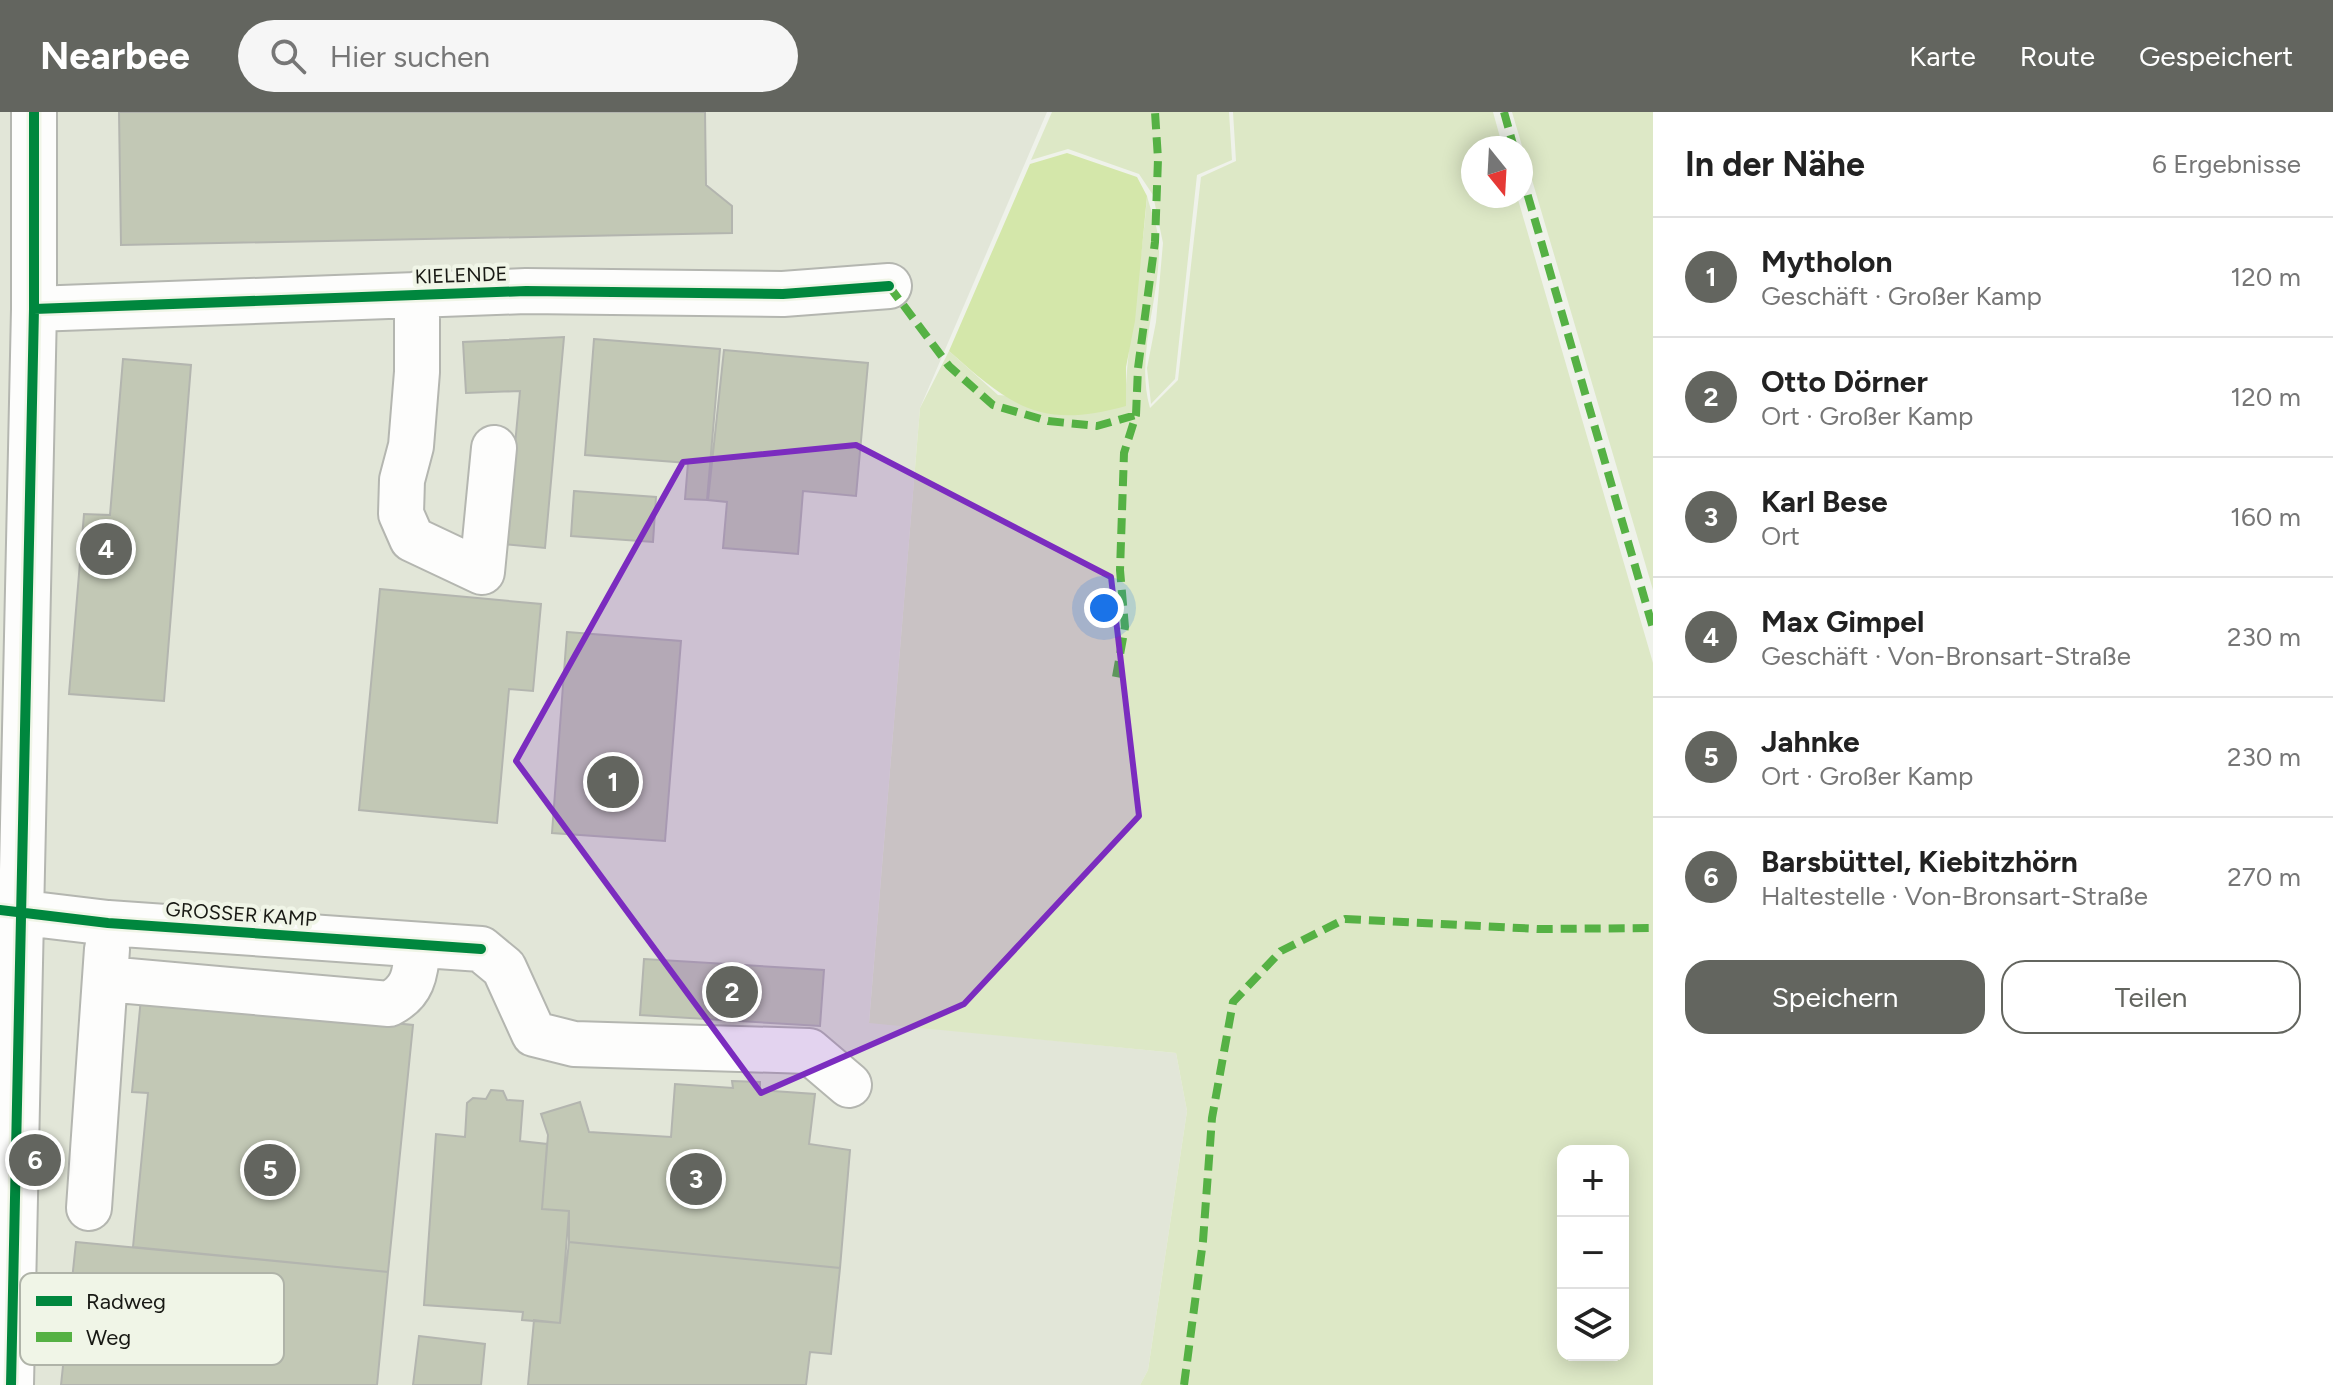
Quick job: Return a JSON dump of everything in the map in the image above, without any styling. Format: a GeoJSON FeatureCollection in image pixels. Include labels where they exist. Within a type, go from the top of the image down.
{"type":"FeatureCollection","features":[{"type":"Feature","properties":{"kind":"street"},"geometry":{"type":"LineString","coordinates":[[11,1385],[9,1006],[34,309],[34,112]]}},
{"type":"Feature","properties":{"kind":"street","name":"KIELENDE"},"geometry":{"type":"LineString","coordinates":[[34,309],[526,291],[783,294],[889,286]]}},
{"type":"Feature","properties":{"kind":"street"},"geometry":{"type":"LineString","coordinates":[[417,294],[417,372],[411,446],[402,480],[401,514],[412,539],[482,572],[494,448]]}},
{"type":"Feature","properties":{"kind":"street","name":"GROSSER KAMP"},"geometry":{"type":"LineString","coordinates":[[11,911],[108,923],[481,949],[504,968],[534,1034],[574,1044],[809,1051],[849,1085]]}},
{"type":"Feature","properties":{"kind":"street"},"geometry":{"type":"LineString","coordinates":[[89,1208],[108,923]]}},
{"type":"Feature","properties":{"kind":"street"},"geometry":{"type":"LineString","coordinates":[[106,979],[389,1004],[404,997],[413,983],[418,945]]}},
{"type":"Feature","properties":{"kind":"highlighted area"},"geometry":{"type":"Polygon","coordinates":[[[856,445],[1111,577],[1139,816],[964,1004],[761,1093],[516,761],[683,462],[856,445]]]}},
{"type":"Feature","properties":{"kind":"shaded area"},"geometry":{"type":"Polygon","coordinates":[[[0,112],[1047,112],[920,408],[869,1022],[1176,1053],[1187,1111],[1148,1370],[1140,1385],[0,1385],[0,112]]]}},
{"type":"Feature","properties":{"kind":"shaded area"},"geometry":{"type":"Polygon","coordinates":[[[1052,112],[1229,112],[1232,160],[1197,175],[1175,379],[1151,404],[1147,368],[1156,322],[1163,243],[1153,195],[1139,174],[1068,149],[1031,160],[1052,112]]]}},
{"type":"Feature","properties":{"kind":"shaded area"},"geometry":{"type":"Polygon","coordinates":[[[1233,112],[1493,112],[1500,136],[1461,136],[1461,208],[1520,208],[1653,663],[1653,1385],[1140,1385],[1148,1370],[1187,1111],[1176,1053],[869,1023],[920,408],[949,351],[998,395],[1125,406],[1147,196],[1159,245],[1145,368],[1150,408],[1178,380],[1201,177],[1236,161],[1233,112]]]}},
{"type":"Feature","properties":{"kind":"shaded area"},"geometry":{"type":"Polygon","coordinates":[[[1512,112],[1653,112],[1653,590],[1533,183],[1533,136],[1519,136],[1512,112]]]}},
{"type":"Feature","properties":{"kind":"shaded area"},"geometry":{"type":"Polygon","coordinates":[[[1067,153],[1137,177],[1147,196],[1135,321],[1126,367],[1126,406],[1071,415],[1049,414],[1010,399],[949,351],[1030,164],[1067,153]]]}},
{"type":"Feature","properties":{"kind":"building"},"geometry":{"type":"Polygon","coordinates":[[[119,112],[705,112],[706,185],[732,206],[732,233],[121,245],[119,112]]]}},
{"type":"Feature","properties":{"kind":"building"},"geometry":{"type":"Polygon","coordinates":[[[564,337],[545,548],[491,543],[508,520],[520,391],[466,393],[463,342],[564,337]]]}},
{"type":"Feature","properties":{"kind":"building"},"geometry":{"type":"Polygon","coordinates":[[[594,339],[720,349],[707,500],[685,499],[688,463],[585,455],[594,339]]]}},
{"type":"Feature","properties":{"kind":"building"},"geometry":{"type":"Polygon","coordinates":[[[724,350],[868,363],[856,496],[803,491],[798,554],[723,548],[727,502],[708,500],[724,350]]]}},
{"type":"Feature","properties":{"kind":"building"},"geometry":{"type":"Polygon","coordinates":[[[123,359],[191,365],[164,701],[69,694],[84,514],[110,515],[123,359]]]}},
{"type":"Feature","properties":{"kind":"building"},"geometry":{"type":"Polygon","coordinates":[[[574,491],[656,497],[653,542],[571,536],[574,491]]]}},
{"type":"Feature","properties":{"kind":"building"},"geometry":{"type":"Polygon","coordinates":[[[380,589],[541,604],[533,691],[509,689],[497,823],[359,810],[380,589]]]}},
{"type":"Feature","properties":{"kind":"building"},"geometry":{"type":"Polygon","coordinates":[[[567,632],[681,641],[665,841],[552,833],[567,632]]]}},
{"type":"Feature","properties":{"kind":"building"},"geometry":{"type":"Polygon","coordinates":[[[644,959],[824,970],[820,1026],[640,1015],[644,959]]]}},
{"type":"Feature","properties":{"kind":"building"},"geometry":{"type":"Polygon","coordinates":[[[141,998],[413,1025],[388,1272],[133,1247],[148,1093],[132,1092],[141,998]]]}},
{"type":"Feature","properties":{"kind":"building"},"geometry":{"type":"Polygon","coordinates":[[[732,1081],[760,1082],[760,1090],[815,1094],[809,1144],[850,1150],[840,1268],[569,1242],[569,1211],[542,1209],[548,1135],[541,1114],[580,1102],[589,1132],[671,1137],[675,1084],[733,1088],[732,1081]]]}},
{"type":"Feature","properties":{"kind":"building"},"geometry":{"type":"Polygon","coordinates":[[[491,1090],[503,1091],[507,1100],[523,1101],[520,1141],[547,1144],[542,1209],[569,1211],[560,1323],[522,1320],[523,1312],[424,1305],[436,1134],[465,1137],[467,1103],[473,1098],[486,1099],[491,1090]]]}},
{"type":"Feature","properties":{"kind":"building"},"geometry":{"type":"Polygon","coordinates":[[[76,1242],[388,1272],[377,1385],[61,1385],[63,1365],[284,1365],[284,1273],[73,1273],[76,1242]]]}},
{"type":"Feature","properties":{"kind":"building"},"geometry":{"type":"Polygon","coordinates":[[[569,1242],[840,1268],[831,1354],[810,1352],[806,1385],[528,1385],[534,1320],[560,1323],[569,1242]]]}},
{"type":"Feature","properties":{"kind":"building"},"geometry":{"type":"Polygon","coordinates":[[[419,1336],[485,1344],[481,1385],[413,1385],[419,1336]]]}},
{"type":"Feature","properties":{"kind":"marked path"},"geometry":{"type":"LineString","coordinates":[[1116,677],[1125,627],[1120,570],[1124,453],[1136,415],[1138,368],[1155,242],[1158,159],[1155,112]]}},
{"type":"Feature","properties":{"kind":"marked path"},"geometry":{"type":"LineString","coordinates":[[1504,112],[1511,136]]}},
{"type":"Feature","properties":{"kind":"marked path"},"geometry":{"type":"LineString","coordinates":[[1531,208],[1653,628]]}},
{"type":"Feature","properties":{"kind":"marked path"},"geometry":{"type":"LineString","coordinates":[[889,286],[949,366],[993,405],[1048,421],[1097,426],[1136,415]]}},
{"type":"Feature","properties":{"kind":"marked path"},"geometry":{"type":"LineString","coordinates":[[1184,1385],[1203,1241],[1212,1118],[1233,1002],[1281,951],[1345,919],[1539,929],[1653,928]]}},
{"type":"Feature","properties":{"kind":"cycle path"},"geometry":{"type":"LineString","coordinates":[[11,1385],[34,309],[34,112]]}},
{"type":"Feature","properties":{"kind":"cycle path"},"geometry":{"type":"LineString","coordinates":[[34,309],[526,291],[783,294],[889,286]]}},
{"type":"Feature","properties":{"kind":"cycle path"},"geometry":{"type":"LineString","coordinates":[[0,910],[108,923],[481,949]]}},
{"type":"Feature","properties":{"kind":"place","name":"Max Gimpel"},"geometry":{"type":"Point","coordinates":[106,549]}},
{"type":"Feature","properties":{"kind":"place","name":"Mytholon"},"geometry":{"type":"Point","coordinates":[613,782]}},
{"type":"Feature","properties":{"kind":"place","name":"Otto Dörner"},"geometry":{"type":"Point","coordinates":[732,992]}},
{"type":"Feature","properties":{"kind":"place","name":"Barsbüttel, Kiebitzhörn"},"geometry":{"type":"Point","coordinates":[35,1160]}},
{"type":"Feature","properties":{"kind":"place","name":"Jahnke"},"geometry":{"type":"Point","coordinates":[270,1170]}},
{"type":"Feature","properties":{"kind":"place","name":"Karl Bese"},"geometry":{"type":"Point","coordinates":[696,1179]}}]}
